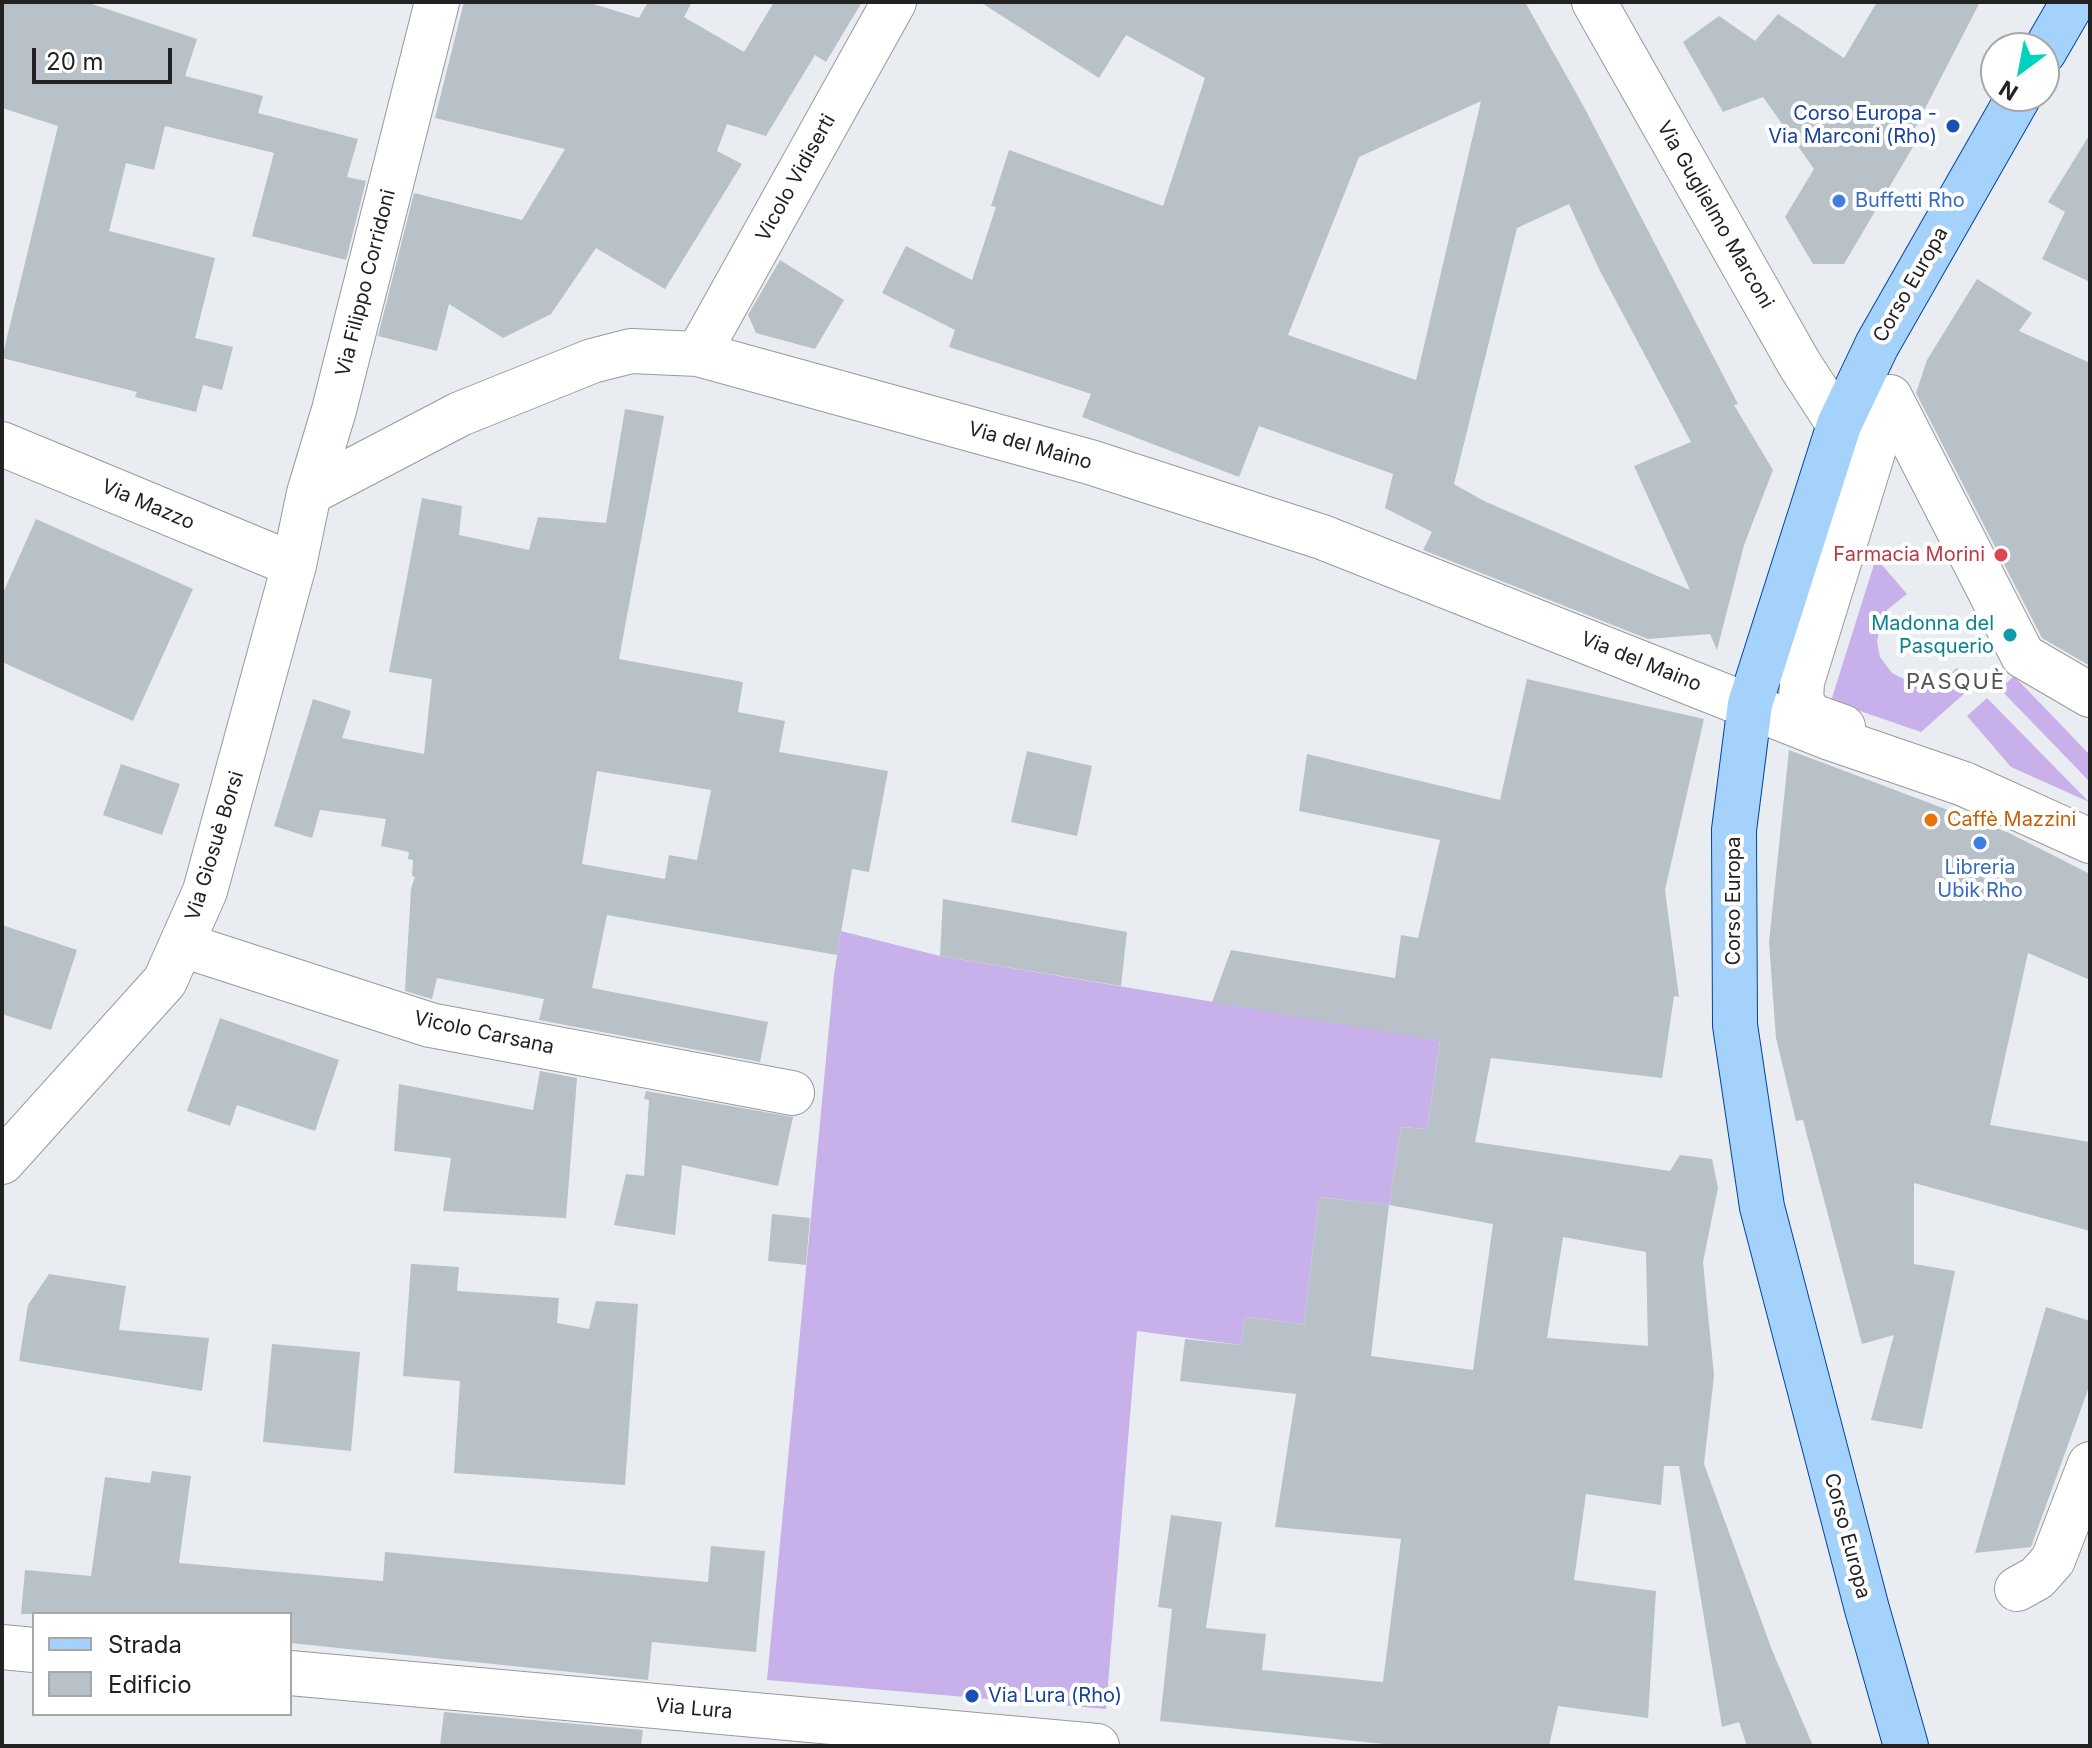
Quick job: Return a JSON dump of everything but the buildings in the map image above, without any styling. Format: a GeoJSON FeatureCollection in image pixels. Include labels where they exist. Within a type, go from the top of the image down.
{"type":"FeatureCollection","features":[{"type":"Feature","properties":{"kind":"main road"},"geometry":{"type":"LineString","coordinates":[[2056,32],[2073,2]]}},
{"type":"Feature","properties":{"kind":"main road","name":"Corso Europa"},"geometry":{"type":"LineString","coordinates":[[1906,1746],[1862,1594],[1762,1207],[1737,1040],[1734,830],[1750,704],[1839,425],[1877,345],[2010,112]]}},
{"type":"Feature","properties":{"kind":"street","name":"Via Filippo Corridoni"},"geometry":{"type":"LineString","coordinates":[[294,565],[309,493],[334,410],[437,2]]}},
{"type":"Feature","properties":{"kind":"street","name":"Vicolo Vidiserti"},"geometry":{"type":"LineString","coordinates":[[698,354],[894,2]]}},
{"type":"Feature","properties":{"kind":"street","name":"Via Guglielmo Marconi"},"geometry":{"type":"LineString","coordinates":[[1594,2],[1800,365],[1839,425]]}},
{"type":"Feature","properties":{"kind":"street","name":"Via del Maino"},"geometry":{"type":"LineString","coordinates":[[309,493],[460,414],[592,361],[631,351],[698,354],[1090,462],[1322,537],[1830,738],[1964,784],[2090,841]]}},
{"type":"Feature","properties":{"kind":"street"},"geometry":{"type":"LineString","coordinates":[[2090,695],[2023,656],[1890,397],[1802,682],[1801,702],[1812,716],[2090,826]]}},
{"type":"Feature","properties":{"kind":"street","name":"Via Mazzo"},"geometry":{"type":"LineString","coordinates":[[2,444],[294,565]]}},
{"type":"Feature","properties":{"kind":"street","name":"Via Giosuè Borsi"},"geometry":{"type":"LineString","coordinates":[[2,1162],[146,1004],[165,981],[183,945],[205,891],[294,565]]}},
{"type":"Feature","properties":{"kind":"street","name":"Vicolo Carsana"},"geometry":{"type":"LineString","coordinates":[[183,945],[430,1025],[792,1093]]}},
{"type":"Feature","properties":{"kind":"street"},"geometry":{"type":"LineString","coordinates":[[2017,1589],[2037,1578],[2062,1543],[2090,1464]]}},
{"type":"Feature","properties":{"kind":"street"},"geometry":{"type":"LineString","coordinates":[[2,1647],[32,1650]]}},
{"type":"Feature","properties":{"kind":"street","name":"Via Lura"},"geometry":{"type":"LineString","coordinates":[[292,1673],[1097,1746]]}},
{"type":"Feature","properties":{"kind":"shaded area"},"geometry":{"type":"Polygon","coordinates":[[[1876,558],[1907,594],[1888,609],[1880,623],[1877,642],[1880,657],[1892,673],[1927,685],[1943,681],[1957,668],[1973,686],[1921,732],[1831,701],[1876,558]]]}},
{"type":"Feature","properties":{"kind":"shaded area"},"geometry":{"type":"Polygon","coordinates":[[[2014,676],[2090,755],[2090,782],[2000,689],[2014,676]]]}},
{"type":"Feature","properties":{"kind":"shaded area"},"geometry":{"type":"Polygon","coordinates":[[[1987,698],[2089,802],[2011,767],[1967,716],[1987,698]]]}},
{"type":"Feature","properties":{"kind":"shaded area"},"geometry":{"type":"Polygon","coordinates":[[[841,931],[940,956],[1440,1040],[1427,1129],[1401,1127],[1389,1205],[1319,1197],[1304,1324],[1245,1317],[1241,1345],[1137,1331],[1106,1709],[767,1680],[834,975],[841,931]]]}},
{"type":"Feature","properties":{"kind":"place","name":"Corso Europa - Via Marconi (Rho)"},"geometry":{"type":"Point","coordinates":[1953,126]}},
{"type":"Feature","properties":{"kind":"place","name":"Buffetti Rho"},"geometry":{"type":"Point","coordinates":[1839,201]}},
{"type":"Feature","properties":{"kind":"place","name":"Farmacia Morini"},"geometry":{"type":"Point","coordinates":[2001,555]}},
{"type":"Feature","properties":{"kind":"place","name":"Madonna del Pasquerio"},"geometry":{"type":"Point","coordinates":[2010,635]}},
{"type":"Feature","properties":{"kind":"place","name":"Caffè Mazzini"},"geometry":{"type":"Point","coordinates":[1931,820]}},
{"type":"Feature","properties":{"kind":"place","name":"Libreria Ubik Rho"},"geometry":{"type":"Point","coordinates":[1980,843]}},
{"type":"Feature","properties":{"kind":"place","name":"Via Lura (Rho)"},"geometry":{"type":"Point","coordinates":[972,1696]}},
{"type":"Feature","properties":{"kind":"district","name":"PASQUÈ"},"geometry":{"type":"Point","coordinates":[1956,682]}}]}
